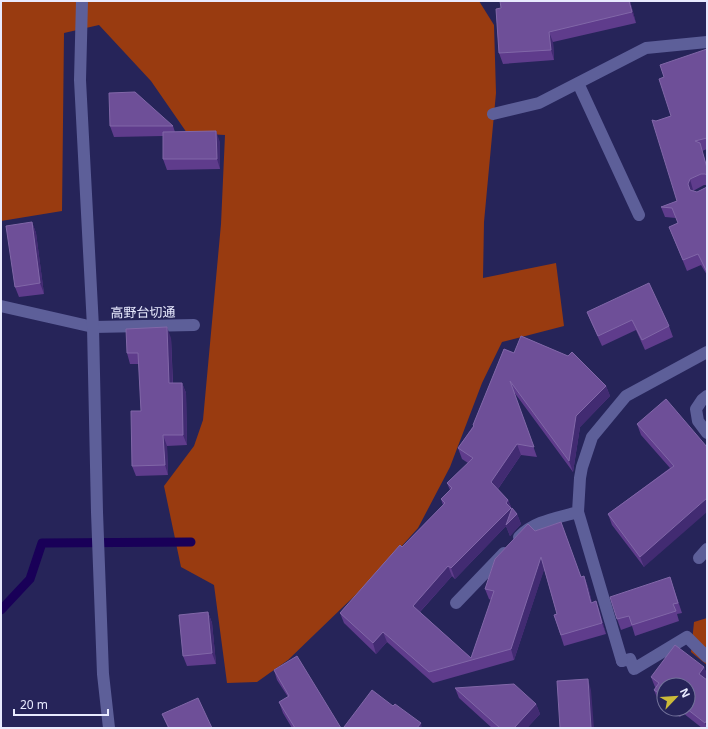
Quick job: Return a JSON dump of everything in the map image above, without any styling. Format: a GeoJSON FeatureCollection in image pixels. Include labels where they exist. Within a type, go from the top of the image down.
{"type":"FeatureCollection","features":[{"type":"Feature","properties":{"kind":"street"},"geometry":{"type":"LineString","coordinates":[[82,1],[80,80],[92,327],[103,674],[109,728]]}},
{"type":"Feature","properties":{"kind":"street"},"geometry":{"type":"LineString","coordinates":[[493,114],[539,103],[646,48],[707,42]]}},
{"type":"Feature","properties":{"kind":"street"},"geometry":{"type":"LineString","coordinates":[[578,83],[639,215]]}},
{"type":"Feature","properties":{"kind":"street","name":"高野台切通"},"geometry":{"type":"LineString","coordinates":[[1,306],[92,327],[194,325]]}},
{"type":"Feature","properties":{"kind":"street"},"geometry":{"type":"LineString","coordinates":[[707,352],[626,396],[592,437],[582,467],[578,512],[622,661],[630,659],[634,669],[687,637],[707,657]]}},
{"type":"Feature","properties":{"kind":"street"},"geometry":{"type":"LineString","coordinates":[[707,396],[702,400],[696,409],[698,422],[707,433]]}},
{"type":"Feature","properties":{"kind":"street"},"geometry":{"type":"LineString","coordinates":[[456,603],[526,530],[535,524],[578,512]]}},
{"type":"Feature","properties":{"kind":"shaded area"},"geometry":{"type":"Polygon","coordinates":[[[1,1],[479,1],[494,25],[496,93],[484,222],[483,278],[556,263],[564,326],[502,342],[482,383],[450,467],[418,528],[373,578],[288,660],[257,682],[227,683],[214,585],[181,567],[164,486],[194,446],[203,420],[221,224],[225,135],[187,133],[151,81],[99,25],[64,33],[62,211],[1,221],[1,1]]]}},
{"type":"Feature","properties":{"kind":"shaded area"},"geometry":{"type":"Polygon","coordinates":[[[707,618],[707,665],[691,652],[694,622],[707,618]]]}},
{"type":"Feature","properties":{"kind":"building"},"geometry":{"type":"Polygon","coordinates":[[[500,1],[629,1],[632,12],[549,32],[551,50],[499,53],[496,9],[501,8],[500,1]]]}},
{"type":"Feature","properties":{"kind":"building"},"geometry":{"type":"Polygon","coordinates":[[[707,49],[707,138],[695,141],[700,143],[707,168],[707,175],[701,174],[690,179],[688,184],[690,190],[697,192],[707,187],[707,272],[698,254],[683,260],[669,227],[678,223],[672,208],[661,207],[677,201],[652,120],[656,121],[671,116],[659,79],[664,77],[660,65],[707,49]]]}},
{"type":"Feature","properties":{"kind":"building"},"geometry":{"type":"Polygon","coordinates":[[[135,92],[173,126],[110,126],[109,93],[135,92]]]}},
{"type":"Feature","properties":{"kind":"building"},"geometry":{"type":"Polygon","coordinates":[[[216,131],[217,159],[163,159],[163,132],[216,131]]]}},
{"type":"Feature","properties":{"kind":"building"},"geometry":{"type":"Polygon","coordinates":[[[32,222],[40,283],[15,287],[6,226],[32,222]]]}},
{"type":"Feature","properties":{"kind":"building"},"geometry":{"type":"Polygon","coordinates":[[[649,283],[669,326],[642,340],[632,320],[598,336],[587,312],[649,283]]]}},
{"type":"Feature","properties":{"kind":"building"},"geometry":{"type":"Polygon","coordinates":[[[167,327],[169,383],[182,383],[183,435],[163,435],[165,465],[132,466],[131,411],[141,411],[138,353],[127,353],[126,329],[167,327]]]}},
{"type":"Feature","properties":{"kind":"building"},"geometry":{"type":"Polygon","coordinates":[[[521,336],[568,356],[572,352],[606,386],[576,416],[569,461],[510,381],[534,447],[517,444],[491,482],[508,500],[506,503],[511,508],[451,568],[448,566],[413,606],[471,658],[494,591],[485,589],[495,559],[528,524],[535,531],[561,522],[581,577],[584,576],[591,603],[596,601],[602,623],[561,635],[554,615],[557,614],[541,557],[511,649],[429,672],[383,632],[373,643],[340,613],[400,545],[402,547],[445,503],[441,499],[452,488],[447,483],[473,458],[458,448],[474,426],[473,425],[504,349],[514,353],[521,336]]]}},
{"type":"Feature","properties":{"kind":"building"},"geometry":{"type":"Polygon","coordinates":[[[666,399],[707,447],[707,498],[640,557],[608,514],[674,466],[637,424],[666,399]]]}},
{"type":"Feature","properties":{"kind":"building"},"geometry":{"type":"Polygon","coordinates":[[[512,508],[517,514],[506,525],[512,508]]]}},
{"type":"Feature","properties":{"kind":"building"},"geometry":{"type":"Polygon","coordinates":[[[670,577],[678,603],[673,604],[676,611],[632,625],[629,616],[617,619],[610,597],[670,577]]]}},
{"type":"Feature","properties":{"kind":"building"},"geometry":{"type":"Polygon","coordinates":[[[208,612],[212,653],[183,656],[179,615],[208,612]]]}},
{"type":"Feature","properties":{"kind":"building"},"geometry":{"type":"Polygon","coordinates":[[[675,645],[704,667],[699,674],[707,680],[707,720],[705,723],[696,716],[696,677],[656,677],[656,681],[651,677],[675,645]]]}},
{"type":"Feature","properties":{"kind":"building"},"geometry":{"type":"Polygon","coordinates":[[[297,656],[341,728],[295,728],[279,702],[289,696],[274,670],[297,656]]]}},
{"type":"Feature","properties":{"kind":"building"},"geometry":{"type":"Polygon","coordinates":[[[588,679],[591,728],[560,728],[557,681],[588,679]]]}},
{"type":"Feature","properties":{"kind":"building"},"geometry":{"type":"Polygon","coordinates":[[[514,684],[536,704],[514,728],[500,728],[455,688],[514,684]]]}},
{"type":"Feature","properties":{"kind":"building"},"geometry":{"type":"Polygon","coordinates":[[[372,690],[393,706],[395,704],[421,723],[417,728],[345,728],[344,727],[372,690]]]}},
{"type":"Feature","properties":{"kind":"building"},"geometry":{"type":"Polygon","coordinates":[[[198,698],[212,728],[169,728],[162,714],[198,698]]]}},
{"type":"Feature","properties":{"kind":"waterway"},"geometry":{"type":"LineString","coordinates":[[1,610],[30,579],[42,543],[191,542]]}}]}
